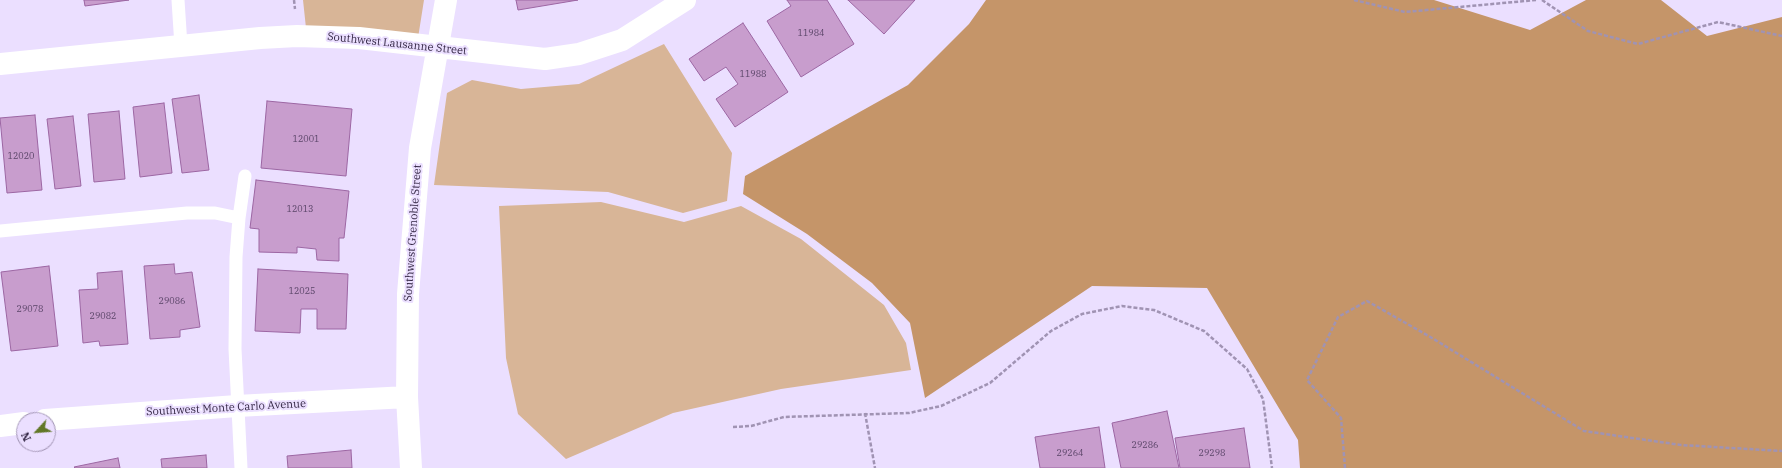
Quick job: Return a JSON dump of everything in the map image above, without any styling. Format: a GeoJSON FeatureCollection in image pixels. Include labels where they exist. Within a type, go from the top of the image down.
{"type":"FeatureCollection","features":[{"type":"Feature","properties":{"kind":"street","name":"Southwest Grenoble Street"},"geometry":{"type":"LineString","coordinates":[[411,468],[407,398],[408,294],[414,212],[420,148],[446,0]]}},
{"type":"Feature","properties":{"kind":"street","name":"Southwest Lausanne Street"},"geometry":{"type":"LineString","coordinates":[[0,64],[260,38],[297,36],[359,38],[545,59],[579,54],[622,40],[685,0]]}},
{"type":"Feature","properties":{"kind":"street","name":"Southwest Monte Carlo Avenue"},"geometry":{"type":"LineString","coordinates":[[56,419],[237,406],[407,398]]}},
{"type":"Feature","properties":{"kind":"street"},"geometry":{"type":"LineString","coordinates":[[0,426],[16,424]]}},
{"type":"Feature","properties":{"kind":"lane"},"geometry":{"type":"LineString","coordinates":[[178,0],[181,46]]}},
{"type":"Feature","properties":{"kind":"lane"},"geometry":{"type":"LineString","coordinates":[[241,468],[237,406],[236,257],[239,218],[245,176]]}},
{"type":"Feature","properties":{"kind":"lane"},"geometry":{"type":"LineString","coordinates":[[0,231],[187,212],[215,213],[239,218]]}},
{"type":"Feature","properties":{"kind":"path"},"geometry":{"type":"LineString","coordinates":[[1354,0],[1405,12],[1536,0]]}},
{"type":"Feature","properties":{"kind":"path"},"geometry":{"type":"LineString","coordinates":[[1542,0],[1588,30],[1638,44],[1718,22],[1782,36]]}},
{"type":"Feature","properties":{"kind":"path"},"geometry":{"type":"LineString","coordinates":[[1345,468],[1341,418],[1307,380],[1338,317],[1367,301],[1432,338],[1584,431],[1681,445],[1782,451]]}},
{"type":"Feature","properties":{"kind":"path"},"geometry":{"type":"LineString","coordinates":[[733,427],[750,426],[784,417],[865,413],[910,413],[941,406],[990,383],[1051,331],[1082,314],[1122,306],[1154,310],[1204,331],[1247,369],[1263,399],[1272,468]]}},
{"type":"Feature","properties":{"kind":"path"},"geometry":{"type":"LineString","coordinates":[[865,413],[875,468]]}},
{"type":"Feature","properties":{"kind":"shaded area"},"geometry":{"type":"Polygon","coordinates":[[[303,0],[424,0],[418,38],[306,28],[303,0]]]}},
{"type":"Feature","properties":{"kind":"shaded area"},"geometry":{"type":"Polygon","coordinates":[[[986,0],[1434,0],[1530,30],[1586,0],[1661,0],[1707,36],[1782,17],[1782,468],[1300,468],[1298,440],[1207,288],[1092,286],[925,398],[910,323],[872,283],[807,234],[743,194],[745,176],[908,85],[969,24],[986,0]]]}},
{"type":"Feature","properties":{"kind":"shaded area"},"geometry":{"type":"Polygon","coordinates":[[[664,44],[732,153],[727,201],[683,213],[608,192],[434,185],[447,93],[472,80],[521,89],[579,84],[664,44]]]}},
{"type":"Feature","properties":{"kind":"shaded area"},"geometry":{"type":"Polygon","coordinates":[[[601,202],[684,222],[741,206],[801,239],[884,305],[906,343],[911,370],[781,389],[673,413],[566,459],[518,414],[506,358],[499,206],[601,202]]]}},
{"type":"Feature","properties":{"kind":"building"},"geometry":{"type":"Polygon","coordinates":[[[84,0],[129,0],[85,6],[84,0]]]}},
{"type":"Feature","properties":{"kind":"building"},"geometry":{"type":"Polygon","coordinates":[[[516,0],[578,0],[518,10],[516,0]]]}},
{"type":"Feature","properties":{"kind":"building"},"geometry":{"type":"Polygon","coordinates":[[[787,0],[827,0],[854,44],[801,77],[767,21],[791,6],[787,0]]]}},
{"type":"Feature","properties":{"kind":"building"},"geometry":{"type":"Polygon","coordinates":[[[848,0],[915,0],[884,34],[848,0]]]}},
{"type":"Feature","properties":{"kind":"building"},"geometry":{"type":"Polygon","coordinates":[[[743,23],[788,92],[735,127],[716,99],[738,84],[726,67],[704,81],[689,59],[743,23]]]}},
{"type":"Feature","properties":{"kind":"building"},"geometry":{"type":"Polygon","coordinates":[[[199,95],[209,170],[182,173],[172,99],[199,95]]]}},
{"type":"Feature","properties":{"kind":"building"},"geometry":{"type":"Polygon","coordinates":[[[267,101],[352,109],[346,176],[261,168],[267,101]]]}},
{"type":"Feature","properties":{"kind":"building"},"geometry":{"type":"Polygon","coordinates":[[[164,103],[172,173],[140,177],[133,107],[164,103]]]}},
{"type":"Feature","properties":{"kind":"building"},"geometry":{"type":"Polygon","coordinates":[[[119,111],[125,179],[94,182],[88,114],[119,111]]]}},
{"type":"Feature","properties":{"kind":"building"},"geometry":{"type":"Polygon","coordinates":[[[35,115],[42,190],[7,193],[0,118],[35,115]]]}},
{"type":"Feature","properties":{"kind":"building"},"geometry":{"type":"Polygon","coordinates":[[[73,116],[81,186],[55,189],[47,119],[73,116]]]}},
{"type":"Feature","properties":{"kind":"building"},"geometry":{"type":"Polygon","coordinates":[[[256,180],[349,191],[344,238],[339,238],[339,261],[317,260],[316,249],[297,247],[297,253],[259,252],[259,229],[250,228],[256,180]]]}},
{"type":"Feature","properties":{"kind":"building"},"geometry":{"type":"Polygon","coordinates":[[[174,264],[175,274],[192,272],[200,327],[180,330],[180,337],[150,339],[144,266],[174,264]]]}},
{"type":"Feature","properties":{"kind":"building"},"geometry":{"type":"Polygon","coordinates":[[[49,266],[58,346],[11,351],[1,272],[49,266]]]}},
{"type":"Feature","properties":{"kind":"building"},"geometry":{"type":"Polygon","coordinates":[[[258,269],[348,274],[346,329],[317,329],[317,309],[301,309],[300,333],[255,331],[258,269]]]}},
{"type":"Feature","properties":{"kind":"building"},"geometry":{"type":"Polygon","coordinates":[[[122,271],[128,344],[100,346],[99,341],[83,343],[79,290],[98,289],[97,273],[122,271]]]}},
{"type":"Feature","properties":{"kind":"building"},"geometry":{"type":"Polygon","coordinates":[[[1167,411],[1179,468],[1121,468],[1112,423],[1167,411]]]}},
{"type":"Feature","properties":{"kind":"building"},"geometry":{"type":"Polygon","coordinates":[[[1099,427],[1105,468],[1040,468],[1035,437],[1099,427]]]}},
{"type":"Feature","properties":{"kind":"building"},"geometry":{"type":"Polygon","coordinates":[[[1244,428],[1250,468],[1180,468],[1175,438],[1244,428]]]}},
{"type":"Feature","properties":{"kind":"building"},"geometry":{"type":"Polygon","coordinates":[[[351,450],[352,468],[288,468],[287,456],[351,450]]]}},
{"type":"Feature","properties":{"kind":"building"},"geometry":{"type":"Polygon","coordinates":[[[206,455],[207,468],[162,468],[161,459],[206,455]]]}},
{"type":"Feature","properties":{"kind":"building"},"geometry":{"type":"Polygon","coordinates":[[[118,458],[120,468],[74,467],[118,458]]]}}]}
